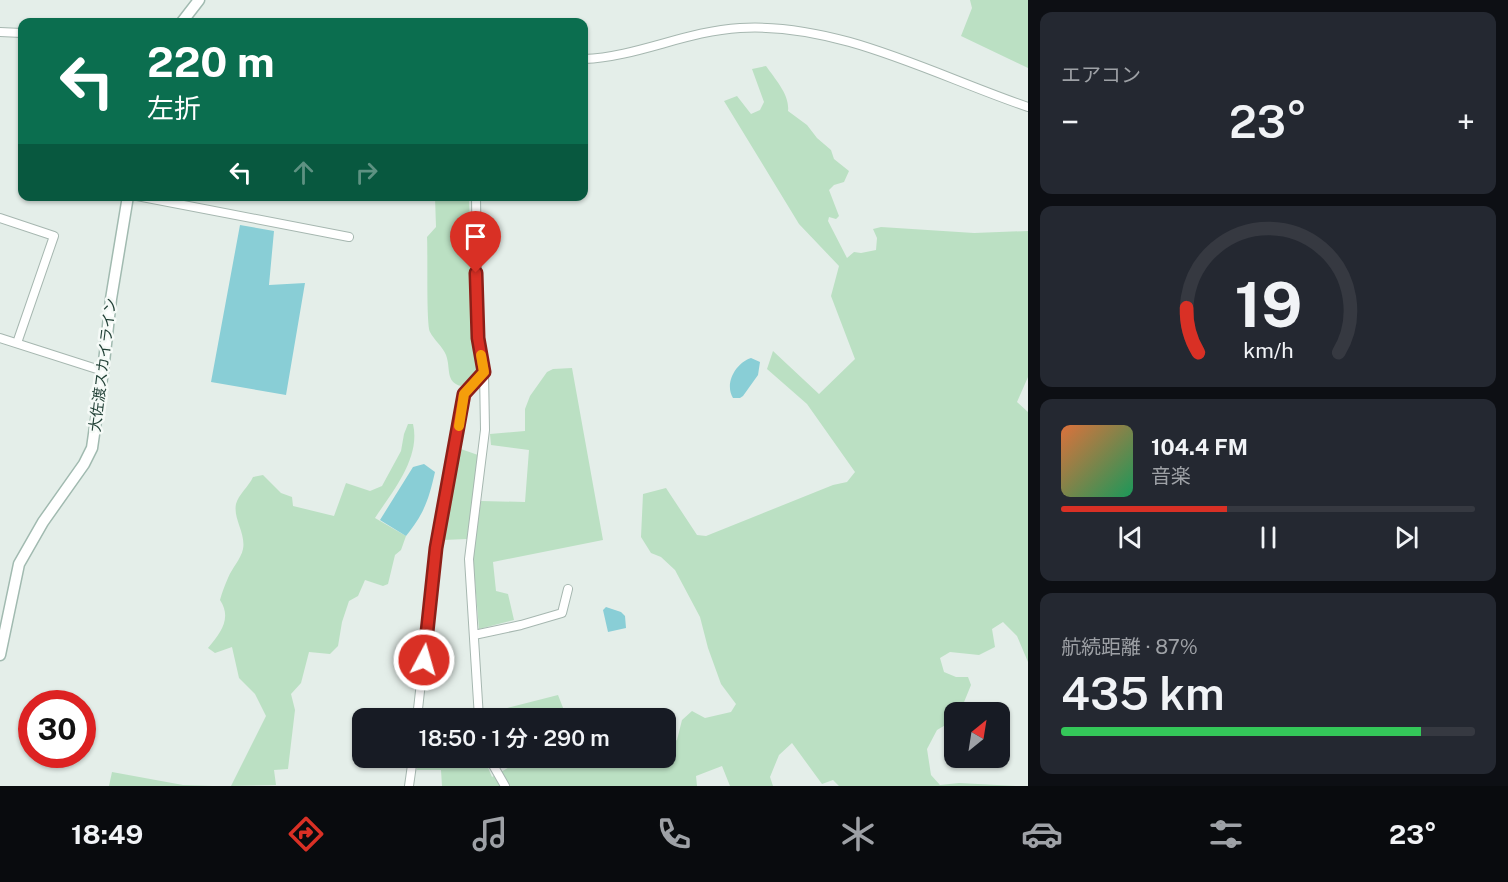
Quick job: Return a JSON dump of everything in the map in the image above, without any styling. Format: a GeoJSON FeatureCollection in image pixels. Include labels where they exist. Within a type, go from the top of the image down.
{"type":"FeatureCollection","features":[{"type":"Feature","properties":{"kind":"street"},"geometry":{"type":"LineString","coordinates":[[185,18],[199,0]]}},
{"type":"Feature","properties":{"kind":"street"},"geometry":{"type":"LineString","coordinates":[[588,59],[607,58],[711,31],[741,28],[805,31],[915,64],[1028,107]]}},
{"type":"Feature","properties":{"kind":"street"},"geometry":{"type":"LineString","coordinates":[[0,32],[18,33]]}},
{"type":"Feature","properties":{"kind":"street","name":"大佐渡スカイライン"},"geometry":{"type":"LineString","coordinates":[[0,655],[18,564],[43,522],[84,464],[92,448],[104,371],[111,298],[127,201]]}},
{"type":"Feature","properties":{"kind":"street"},"geometry":{"type":"LineString","coordinates":[[163,201],[349,237]]}},
{"type":"Feature","properties":{"kind":"street"},"geometry":{"type":"LineString","coordinates":[[476,201],[478,338],[484,372],[485,430],[469,559],[478,708]]}},
{"type":"Feature","properties":{"kind":"street"},"geometry":{"type":"LineString","coordinates":[[0,218],[54,236],[17,343]]}},
{"type":"Feature","properties":{"kind":"street"},"geometry":{"type":"LineString","coordinates":[[0,338],[104,371]]}},
{"type":"Feature","properties":{"kind":"street"},"geometry":{"type":"LineString","coordinates":[[418,708],[436,548],[464,394],[484,372]]}},
{"type":"Feature","properties":{"kind":"street"},"geometry":{"type":"LineString","coordinates":[[474,634],[521,625],[562,613],[568,589]]}},
{"type":"Feature","properties":{"kind":"street"},"geometry":{"type":"LineString","coordinates":[[409,786],[411,768]]}},
{"type":"Feature","properties":{"kind":"street"},"geometry":{"type":"LineString","coordinates":[[495,768],[505,786]]}},
{"type":"Feature","properties":{"kind":"green space"},"geometry":{"type":"Polygon","coordinates":[[[970,0],[1028,0],[1028,68],[961,36],[972,8],[970,0]]]}},
{"type":"Feature","properties":{"kind":"green space"},"geometry":{"type":"Polygon","coordinates":[[[766,66],[787,99],[788,111],[807,125],[831,150],[834,159],[849,171],[844,182],[834,185],[829,190],[839,216],[836,219],[829,217],[828,221],[847,258],[854,252],[876,250],[877,238],[873,229],[881,227],[974,233],[1028,231],[1028,377],[1017,402],[1028,412],[1028,662],[1017,636],[1003,622],[992,629],[995,647],[979,655],[950,652],[940,658],[944,672],[956,677],[968,677],[971,685],[964,702],[944,702],[944,726],[937,730],[927,749],[931,775],[940,785],[959,783],[1016,786],[839,786],[833,780],[822,784],[792,743],[779,755],[770,777],[773,786],[730,786],[722,766],[696,776],[697,786],[442,786],[441,770],[417,770],[417,768],[488,768],[492,777],[508,768],[676,768],[676,740],[682,720],[692,711],[705,718],[731,712],[736,704],[721,684],[700,617],[675,570],[661,557],[651,553],[641,537],[643,494],[666,488],[697,535],[706,536],[833,485],[847,482],[855,472],[807,404],[767,369],[773,351],[819,394],[855,359],[831,296],[839,266],[799,224],[724,101],[737,96],[751,114],[760,110],[764,102],[752,69],[766,66]]]}},
{"type":"Feature","properties":{"kind":"green space"},"geometry":{"type":"Polygon","coordinates":[[[435,201],[469,201],[473,315],[478,360],[477,370],[461,386],[451,378],[446,355],[430,332],[429,326],[427,237],[436,227],[435,201]]]}},
{"type":"Feature","properties":{"kind":"green space"},"geometry":{"type":"Polygon","coordinates":[[[572,368],[603,540],[493,562],[496,591],[508,594],[514,620],[479,629],[473,557],[481,501],[525,502],[529,450],[491,445],[490,434],[525,431],[525,409],[530,396],[547,372],[553,369],[572,368]]]}},
{"type":"Feature","properties":{"kind":"green space"},"geometry":{"type":"Polygon","coordinates":[[[408,424],[413,424],[414,437],[409,462],[397,486],[375,518],[406,536],[401,550],[395,555],[388,584],[383,586],[365,580],[358,596],[349,601],[342,622],[338,646],[330,654],[309,652],[301,683],[291,694],[295,710],[288,769],[274,770],[276,785],[231,786],[266,716],[255,694],[239,678],[232,647],[215,653],[208,648],[223,625],[225,613],[220,600],[243,549],[243,537],[236,515],[237,501],[253,477],[263,475],[281,493],[292,497],[293,506],[334,516],[346,483],[370,491],[382,486],[401,451],[408,424]]]}},
{"type":"Feature","properties":{"kind":"green space"},"geometry":{"type":"Polygon","coordinates":[[[458,448],[478,455],[467,539],[443,540],[458,448]]]}},
{"type":"Feature","properties":{"kind":"green space"},"geometry":{"type":"Polygon","coordinates":[[[558,695],[563,708],[507,708],[558,695]]]}},
{"type":"Feature","properties":{"kind":"green space"},"geometry":{"type":"Polygon","coordinates":[[[112,772],[183,785],[213,786],[109,786],[112,772]]]}},
{"type":"Feature","properties":{"kind":"water"},"geometry":{"type":"Polygon","coordinates":[[[240,225],[274,231],[269,285],[305,283],[286,395],[211,382],[240,225]]]}},
{"type":"Feature","properties":{"kind":"water"},"geometry":{"type":"Polygon","coordinates":[[[751,358],[760,362],[758,375],[743,396],[733,398],[730,386],[733,374],[741,364],[751,358]]]}},
{"type":"Feature","properties":{"kind":"water"},"geometry":{"type":"Polygon","coordinates":[[[424,464],[435,472],[433,482],[422,513],[406,536],[380,520],[413,467],[424,464]]]}},
{"type":"Feature","properties":{"kind":"water"},"geometry":{"type":"Polygon","coordinates":[[[606,607],[621,612],[625,616],[626,628],[608,632],[603,610],[606,607]]]}},
{"type":"Feature","properties":{"kind":"slow traffic"},"geometry":{"type":"LineString","coordinates":[[459,426],[464,394],[484,372],[481,355]]}},
{"type":"Feature","properties":{"kind":"route"},"geometry":{"type":"LineString","coordinates":[[424,660],[436,548],[464,394],[484,372],[478,338],[476,273]]}}]}
